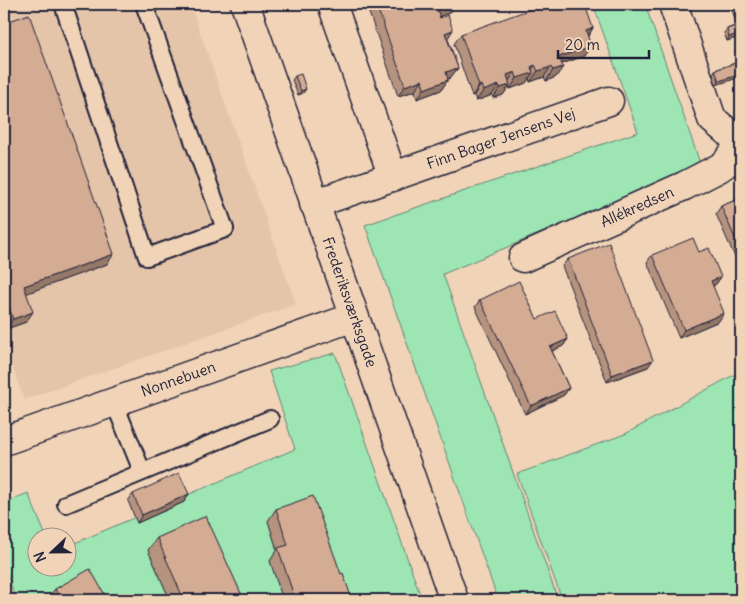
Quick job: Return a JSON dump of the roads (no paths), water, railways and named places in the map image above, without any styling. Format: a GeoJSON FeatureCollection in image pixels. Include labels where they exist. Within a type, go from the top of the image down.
{"type":"FeatureCollection","features":[{"type":"Feature","properties":{"kind":"street","name":"Frederiksværksgade"},"geometry":{"type":"LineString","coordinates":[[245,4],[454,600]]}},
{"type":"Feature","properties":{"kind":"street"},"geometry":{"type":"LineString","coordinates":[[332,4],[392,176]]}},
{"type":"Feature","properties":{"kind":"street","name":"Allékredsen"},"geometry":{"type":"LineString","coordinates":[[523,258],[675,190],[719,168],[726,163],[741,143],[712,119],[673,4]]}},
{"type":"Feature","properties":{"kind":"street","name":"Finn Bager Jensens Vej"},"geometry":{"type":"LineString","coordinates":[[314,204],[609,101]]}},
{"type":"Feature","properties":{"kind":"street","name":"Nonnebuen"},"geometry":{"type":"LineString","coordinates":[[4,441],[354,317]]}},
{"type":"Feature","properties":{"kind":"lane"},"geometry":{"type":"LineString","coordinates":[[63,4],[147,257],[225,230],[144,4]]}},
{"type":"Feature","properties":{"kind":"lane"},"geometry":{"type":"LineString","coordinates":[[114,402],[142,471]]}},
{"type":"Feature","properties":{"kind":"lane"},"geometry":{"type":"LineString","coordinates":[[66,504],[270,419]]}}]}
